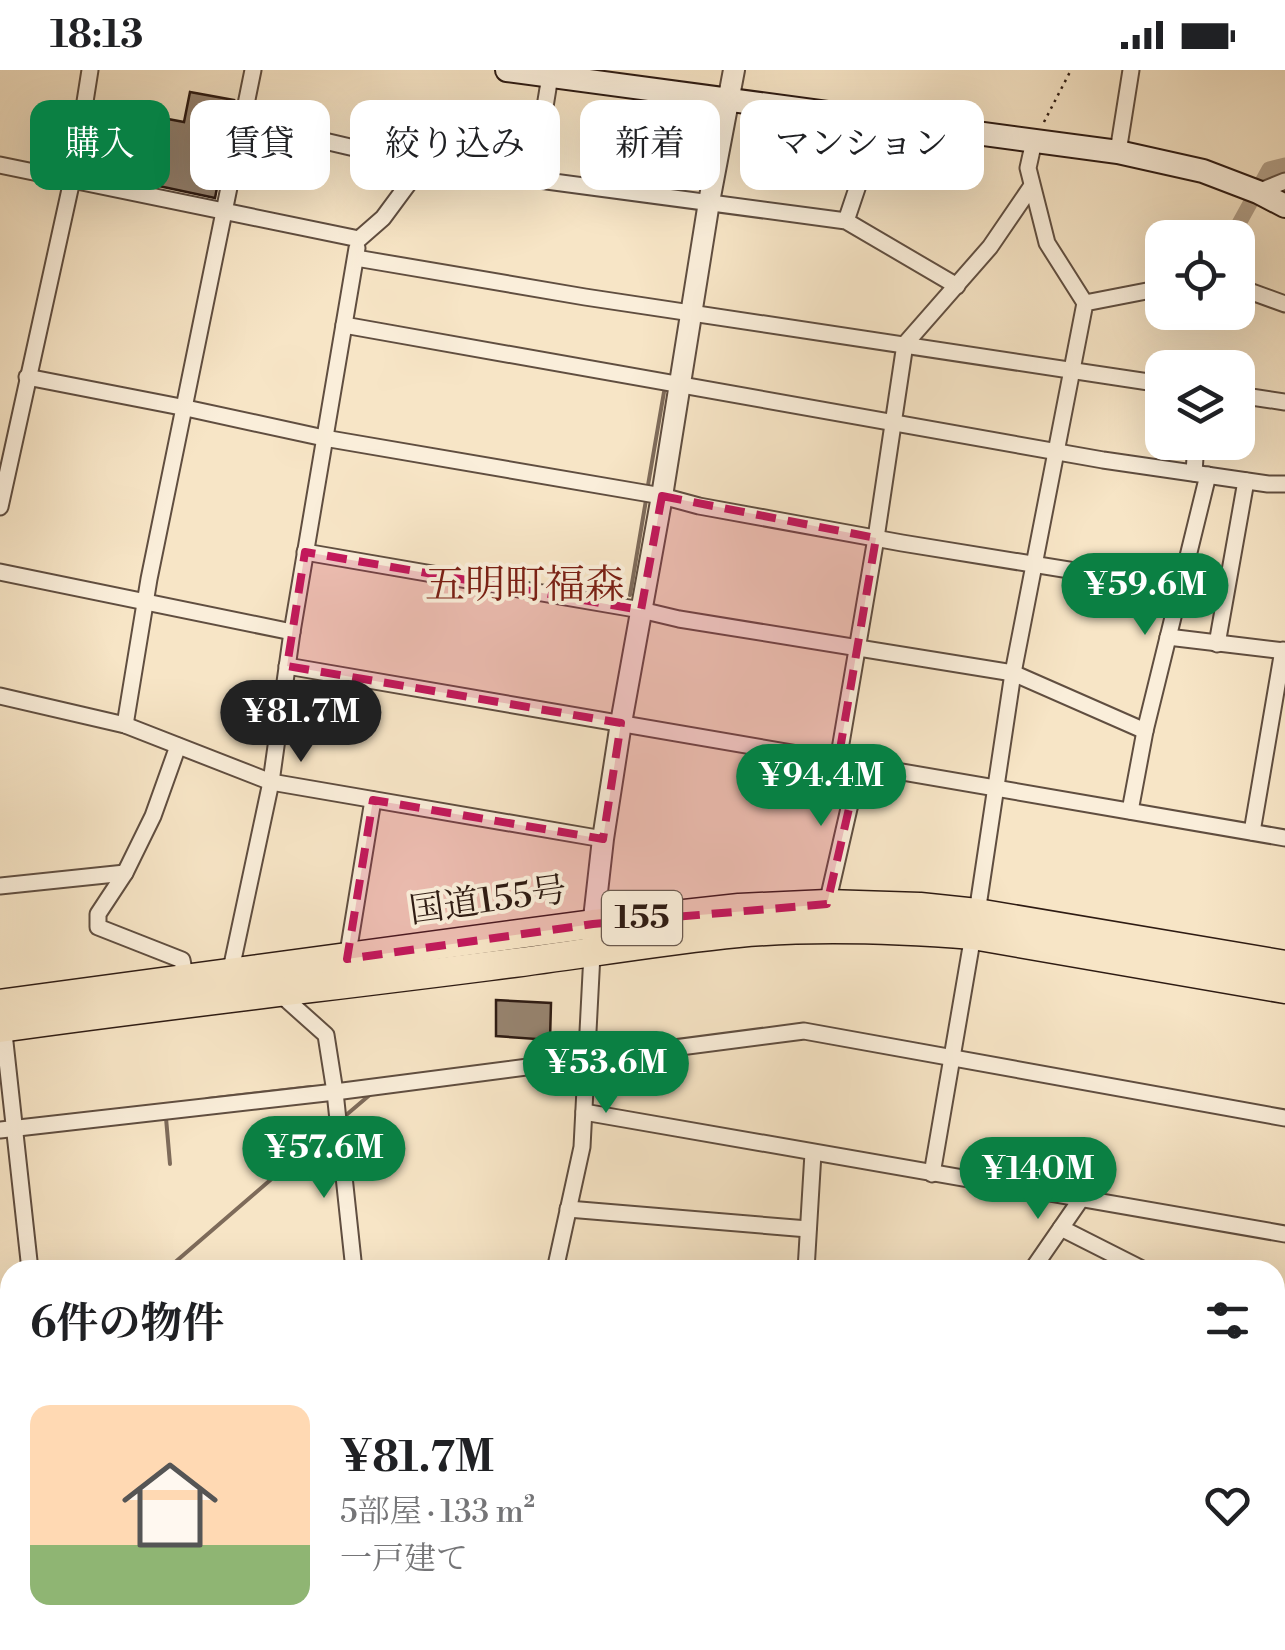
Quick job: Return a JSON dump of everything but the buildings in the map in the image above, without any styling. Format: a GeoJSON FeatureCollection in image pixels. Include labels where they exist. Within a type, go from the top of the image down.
{"type":"FeatureCollection","features":[{"type":"Feature","properties":{"kind":"highway","name":"国道155号"},"geometry":{"type":"LineString","coordinates":[[1,1016],[186,980],[593,924],[739,908],[827,904],[920,907],[975,924],[1285,988]]}},
{"type":"Feature","properties":{"kind":"highway","name":"国道155号"},"geometry":{"type":"LineString","coordinates":[[1,1016],[129,1009],[741,933],[834,929],[923,931],[975,924],[1285,965]]}},
{"type":"Feature","properties":{"kind":"main road"},"geometry":{"type":"LineString","coordinates":[[507,70],[740,102]]}},
{"type":"Feature","properties":{"kind":"main road"},"geometry":{"type":"LineString","coordinates":[[984,134],[1118,152],[1203,171],[1285,206]]}},
{"type":"Feature","properties":{"kind":"street"},"geometry":{"type":"LineString","coordinates":[[85,100],[90,70]]}},
{"type":"Feature","properties":{"kind":"street"},"geometry":{"type":"LineString","coordinates":[[247,100],[253,70]]}},
{"type":"Feature","properties":{"kind":"street"},"geometry":{"type":"LineString","coordinates":[[556,1260],[582,1147],[593,924],[603,839],[734,70]]}},
{"type":"Feature","properties":{"kind":"street"},"geometry":{"type":"LineString","coordinates":[[1118,152],[1132,70]]}},
{"type":"Feature","properties":{"kind":"street"},"geometry":{"type":"LineString","coordinates":[[546,100],[550,73]]}},
{"type":"Feature","properties":{"kind":"street"},"geometry":{"type":"LineString","coordinates":[[932,1174],[1013,673],[1085,303],[1046,243],[1028,168],[1034,141]]}},
{"type":"Feature","properties":{"kind":"street"},"geometry":{"type":"LineString","coordinates":[[0,164],[30,170]]}},
{"type":"Feature","properties":{"kind":"street"},"geometry":{"type":"LineString","coordinates":[[1258,192],[1285,181]]}},
{"type":"Feature","properties":{"kind":"street"},"geometry":{"type":"LineString","coordinates":[[560,183],[846,221],[956,286]]}},
{"type":"Feature","properties":{"kind":"street"},"geometry":{"type":"LineString","coordinates":[[838,761],[906,344],[990,247],[1031,187]]}},
{"type":"Feature","properties":{"kind":"street"},"geometry":{"type":"LineString","coordinates":[[0,507],[70,190]]}},
{"type":"Feature","properties":{"kind":"street"},"geometry":{"type":"LineString","coordinates":[[124,190],[359,239]]}},
{"type":"Feature","properties":{"kind":"street"},"geometry":{"type":"LineString","coordinates":[[126,725],[145,603],[228,190]]}},
{"type":"Feature","properties":{"kind":"street"},"geometry":{"type":"LineString","coordinates":[[230,974],[271,782],[292,632],[359,239],[383,218],[404,190]]}},
{"type":"Feature","properties":{"kind":"street"},"geometry":{"type":"LineString","coordinates":[[846,221],[856,190]]}},
{"type":"Feature","properties":{"kind":"street"},"geometry":{"type":"LineString","coordinates":[[356,258],[1145,382]]}},
{"type":"Feature","properties":{"kind":"street"},"geometry":{"type":"LineString","coordinates":[[1085,303],[1145,291]]}},
{"type":"Feature","properties":{"kind":"street"},"geometry":{"type":"LineString","coordinates":[[1255,294],[1285,304]]}},
{"type":"Feature","properties":{"kind":"street"},"geometry":{"type":"LineString","coordinates":[[344,325],[1056,451],[1285,484]]}},
{"type":"Feature","properties":{"kind":"street"},"geometry":{"type":"LineString","coordinates":[[28,377],[324,438],[662,496],[876,538],[1180,588]]}},
{"type":"Feature","properties":{"kind":"street"},"geometry":{"type":"LineString","coordinates":[[1255,398],[1285,402]]}},
{"type":"Feature","properties":{"kind":"street"},"geometry":{"type":"LineString","coordinates":[[1130,811],[1180,588],[1201,474],[1199,460]]}},
{"type":"Feature","properties":{"kind":"street"},"geometry":{"type":"LineString","coordinates":[[1217,644],[1246,481]]}},
{"type":"Feature","properties":{"kind":"street"},"geometry":{"type":"LineString","coordinates":[[305,552],[679,619],[1013,673],[1145,731]]}},
{"type":"Feature","properties":{"kind":"street"},"geometry":{"type":"LineString","coordinates":[[0,572],[292,632]]}},
{"type":"Feature","properties":{"kind":"street"},"geometry":{"type":"LineString","coordinates":[[1168,638],[1284,650],[1252,832]]}},
{"type":"Feature","properties":{"kind":"street"},"geometry":{"type":"LineString","coordinates":[[287,666],[1285,838]]}},
{"type":"Feature","properties":{"kind":"street"},"geometry":{"type":"LineString","coordinates":[[0,696],[126,725],[271,782],[603,839]]}},
{"type":"Feature","properties":{"kind":"street"},"geometry":{"type":"LineString","coordinates":[[178,746],[152,816],[98,914],[98,927],[182,960],[186,980]]}},
{"type":"Feature","properties":{"kind":"street"},"geometry":{"type":"LineString","coordinates":[[827,904],[859,764]]}},
{"type":"Feature","properties":{"kind":"street"},"geometry":{"type":"LineString","coordinates":[[348,959],[372,800]]}},
{"type":"Feature","properties":{"kind":"street"},"geometry":{"type":"LineString","coordinates":[[0,886],[124,873]]}},
{"type":"Feature","properties":{"kind":"street"},"geometry":{"type":"LineString","coordinates":[[278,992],[326,1035],[353,1260]]}},
{"type":"Feature","properties":{"kind":"street"},"geometry":{"type":"LineString","coordinates":[[0,995],[8,1129],[28,1260]]}},
{"type":"Feature","properties":{"kind":"street"},"geometry":{"type":"LineString","coordinates":[[8,1129],[335,1092],[804,1031],[1285,1118]]}},
{"type":"Feature","properties":{"kind":"street"},"geometry":{"type":"LineString","coordinates":[[584,1112],[1285,1234]]}},
{"type":"Feature","properties":{"kind":"street"},"geometry":{"type":"LineString","coordinates":[[806,1260],[813,1153]]}},
{"type":"Feature","properties":{"kind":"street"},"geometry":{"type":"LineString","coordinates":[[1039,1260],[1081,1199]]}},
{"type":"Feature","properties":{"kind":"street"},"geometry":{"type":"LineString","coordinates":[[568,1209],[808,1229]]}},
{"type":"Feature","properties":{"kind":"street"},"geometry":{"type":"LineString","coordinates":[[1061,1228],[1124,1260]]}},
{"type":"Feature","properties":{"kind":"path"},"geometry":{"type":"LineString","coordinates":[[1034,141],[1072,70]]}},
{"type":"Feature","properties":{"kind":"highlighted area"},"geometry":{"type":"Polygon","coordinates":[[[662,496],[876,538],[838,761],[859,765],[827,904],[593,924],[347,959],[373,800],[603,839],[621,723],[287,666],[305,552],[641,610],[662,496]]]}},
{"type":"Feature","properties":{"kind":"waterway"},"geometry":{"type":"LineString","coordinates":[[1241,220],[1269,169],[1285,165]]}},
{"type":"Feature","properties":{"kind":"waterway"},"geometry":{"type":"LineString","coordinates":[[647,491],[664,392]]}},
{"type":"Feature","properties":{"kind":"waterway"},"geometry":{"type":"LineString","coordinates":[[630,595],[646,500]]}},
{"type":"Feature","properties":{"kind":"waterway"},"geometry":{"type":"LineString","coordinates":[[207,1099],[311,1087]]}},
{"type":"Feature","properties":{"kind":"waterway"},"geometry":{"type":"LineString","coordinates":[[345,1116],[372,1093]]}},
{"type":"Feature","properties":{"kind":"waterway"},"geometry":{"type":"LineString","coordinates":[[166,1118],[170,1164]]}},
{"type":"Feature","properties":{"kind":"waterway"},"geometry":{"type":"LineString","coordinates":[[178,1260],[334,1125]]}},
{"type":"Feature","properties":{"kind":"district","name":"五明町福森"},"geometry":{"type":"Point","coordinates":[525,586]}}]}
